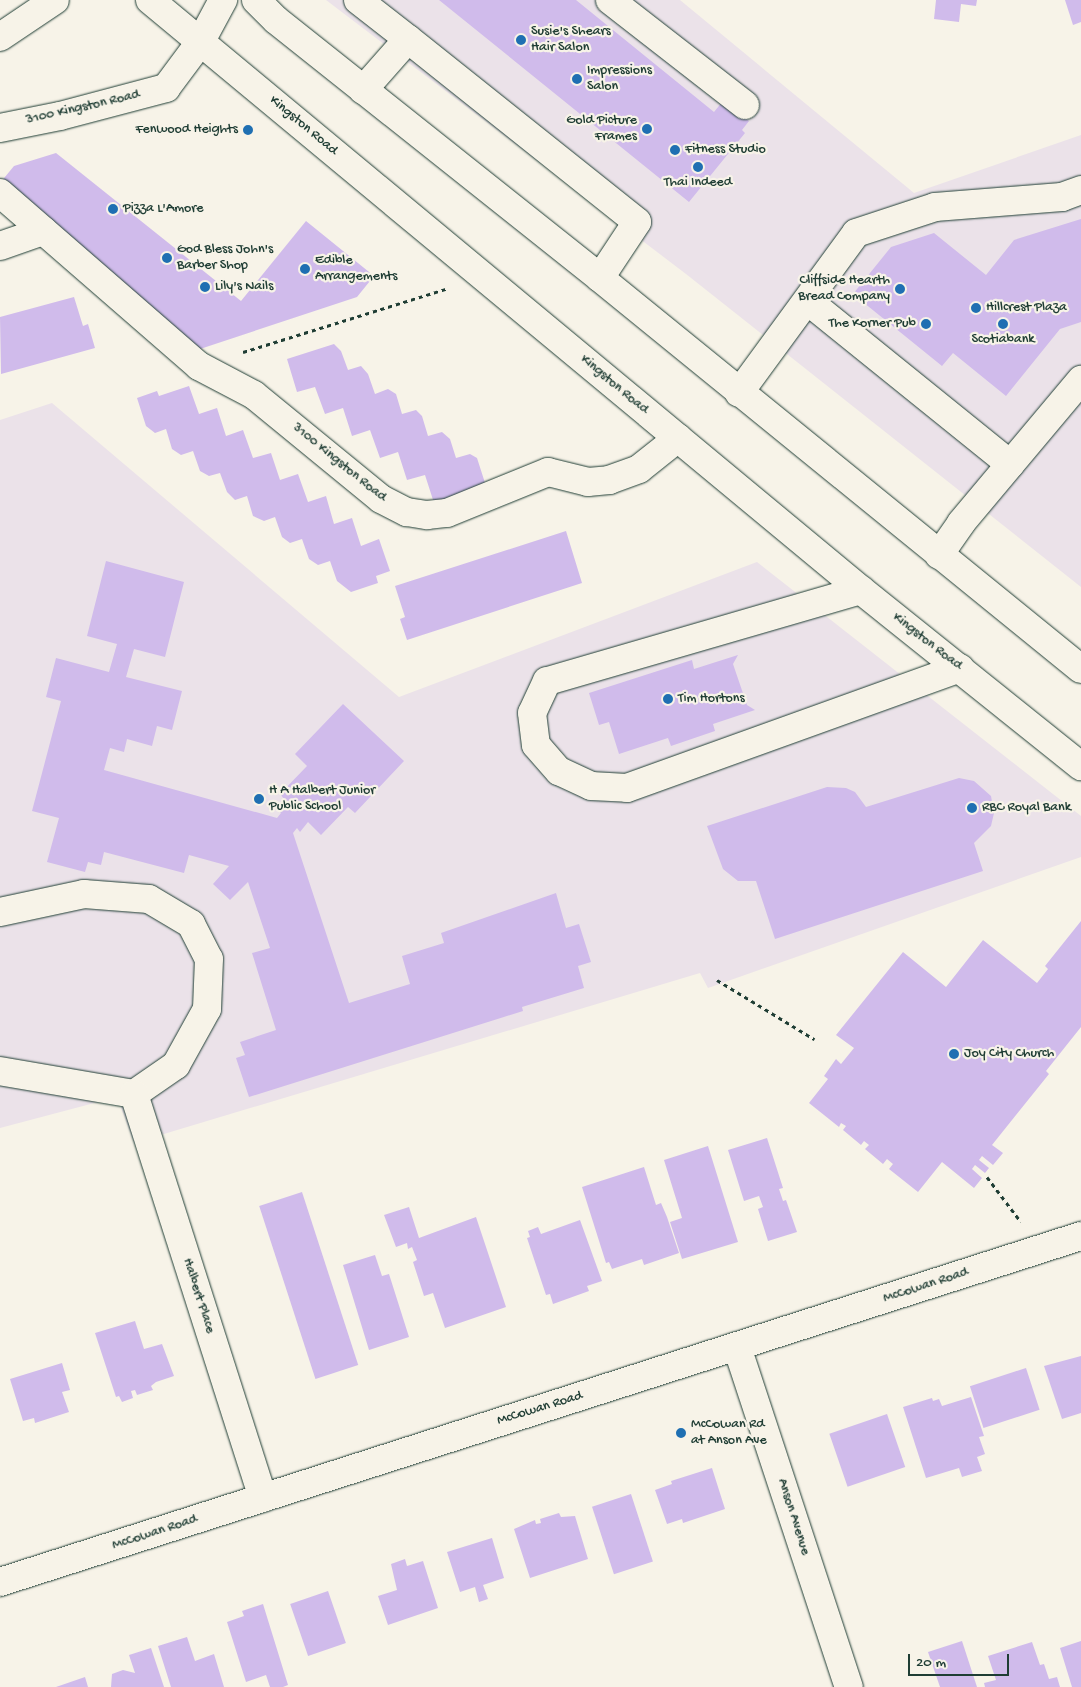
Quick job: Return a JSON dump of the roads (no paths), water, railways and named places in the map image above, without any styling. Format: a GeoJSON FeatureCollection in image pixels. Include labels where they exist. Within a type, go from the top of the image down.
{"type":"FeatureCollection","features":[{"type":"Feature","properties":{"kind":"main road"},"geometry":{"type":"LineString","coordinates":[[0,37],[55,0]]}},
{"type":"Feature","properties":{"kind":"main road","name":"Kingston Road"},"geometry":{"type":"LineString","coordinates":[[150,0],[861,590],[1081,766]]}},
{"type":"Feature","properties":{"kind":"main road"},"geometry":{"type":"LineString","coordinates":[[201,41],[223,0]]}},
{"type":"Feature","properties":{"kind":"main road"},"geometry":{"type":"LineString","coordinates":[[256,0],[363,90],[600,278],[739,393],[1081,669]]}},
{"type":"Feature","properties":{"kind":"main road"},"geometry":{"type":"LineString","coordinates":[[358,0],[637,222],[600,278]]}},
{"type":"Feature","properties":{"kind":"main road"},"geometry":{"type":"LineString","coordinates":[[610,0],[745,105]]}},
{"type":"Feature","properties":{"kind":"main road"},"geometry":{"type":"LineString","coordinates":[[363,90],[408,39]]}},
{"type":"Feature","properties":{"kind":"main road","name":"3100 Kingston Road"},"geometry":{"type":"LineString","coordinates":[[0,128],[60,116],[166,88],[201,41]]}},
{"type":"Feature","properties":{"kind":"main road"},"geometry":{"type":"LineString","coordinates":[[739,393],[856,233],[935,207],[1062,197],[1081,190]]}},
{"type":"Feature","properties":{"kind":"main road","name":"3100 Kingston Road"},"geometry":{"type":"LineString","coordinates":[[0,193],[199,366],[254,395],[381,500],[407,512],[427,515],[447,513],[548,472],[588,482],[608,480],[639,469],[678,438]]}},
{"type":"Feature","properties":{"kind":"main road"},"geometry":{"type":"LineString","coordinates":[[0,246],[43,231]]}},
{"type":"Feature","properties":{"kind":"main road"},"geometry":{"type":"LineString","coordinates":[[808,301],[1010,464]]}},
{"type":"Feature","properties":{"kind":"main road"},"geometry":{"type":"LineString","coordinates":[[939,555],[1010,464],[1081,380]]}},
{"type":"Feature","properties":{"kind":"main road"},"geometry":{"type":"LineString","coordinates":[[861,590],[547,681],[532,713],[536,745],[559,771],[591,786],[627,788],[960,668]]}},
{"type":"Feature","properties":{"kind":"main road"},"geometry":{"type":"LineString","coordinates":[[0,912],[84,894],[149,899],[191,924],[209,959],[208,1009],[176,1065],[134,1094],[0,1071]]}},
{"type":"Feature","properties":{"kind":"main road","name":"Halbert Place"},"geometry":{"type":"LineString","coordinates":[[134,1094],[263,1498]]}},
{"type":"Feature","properties":{"kind":"main road","name":"McCowan Road"},"geometry":{"type":"LineString","coordinates":[[0,1582],[1081,1236]]}},
{"type":"Feature","properties":{"kind":"main road","name":"Anson Avenue"},"geometry":{"type":"LineString","coordinates":[[737,1347],[849,1687]]}},
{"type":"Feature","properties":{"kind":"place","name":"Susie's Shears Hair Salon"},"geometry":{"type":"Point","coordinates":[521,40]}},
{"type":"Feature","properties":{"kind":"place","name":"Impressions Salon"},"geometry":{"type":"Point","coordinates":[577,79]}},
{"type":"Feature","properties":{"kind":"place","name":"Gold Picture Frames"},"geometry":{"type":"Point","coordinates":[647,129]}},
{"type":"Feature","properties":{"kind":"place","name":"Fenwood Heights"},"geometry":{"type":"Point","coordinates":[248,130]}},
{"type":"Feature","properties":{"kind":"place","name":"Fitness Studio"},"geometry":{"type":"Point","coordinates":[675,150]}},
{"type":"Feature","properties":{"kind":"place","name":"Thai Indeed"},"geometry":{"type":"Point","coordinates":[698,167]}},
{"type":"Feature","properties":{"kind":"place","name":"Pizza L'Amore"},"geometry":{"type":"Point","coordinates":[113,209]}},
{"type":"Feature","properties":{"kind":"place","name":"God Bless John's Barber Shop"},"geometry":{"type":"Point","coordinates":[167,258]}},
{"type":"Feature","properties":{"kind":"place","name":"Edible Arrangements"},"geometry":{"type":"Point","coordinates":[305,269]}},
{"type":"Feature","properties":{"kind":"place","name":"Lily's Nails"},"geometry":{"type":"Point","coordinates":[205,287]}},
{"type":"Feature","properties":{"kind":"place","name":"Cliffside Hearth Bread Company"},"geometry":{"type":"Point","coordinates":[900,289]}},
{"type":"Feature","properties":{"kind":"place","name":"Hillcrest Plaza"},"geometry":{"type":"Point","coordinates":[976,308]}},
{"type":"Feature","properties":{"kind":"place","name":"The Korner Pub"},"geometry":{"type":"Point","coordinates":[926,324]}},
{"type":"Feature","properties":{"kind":"place","name":"Scotiabank"},"geometry":{"type":"Point","coordinates":[1003,324]}},
{"type":"Feature","properties":{"kind":"place","name":"Tim Hortons"},"geometry":{"type":"Point","coordinates":[668,699]}},
{"type":"Feature","properties":{"kind":"place","name":"H A Halbert Junior Public School"},"geometry":{"type":"Point","coordinates":[259,799]}},
{"type":"Feature","properties":{"kind":"place","name":"RBC Royal Bank"},"geometry":{"type":"Point","coordinates":[972,808]}},
{"type":"Feature","properties":{"kind":"place","name":"Joy City Church"},"geometry":{"type":"Point","coordinates":[954,1054]}},
{"type":"Feature","properties":{"kind":"place","name":"McCowan Rd at Anson Ave"},"geometry":{"type":"Point","coordinates":[681,1433]}}]}
